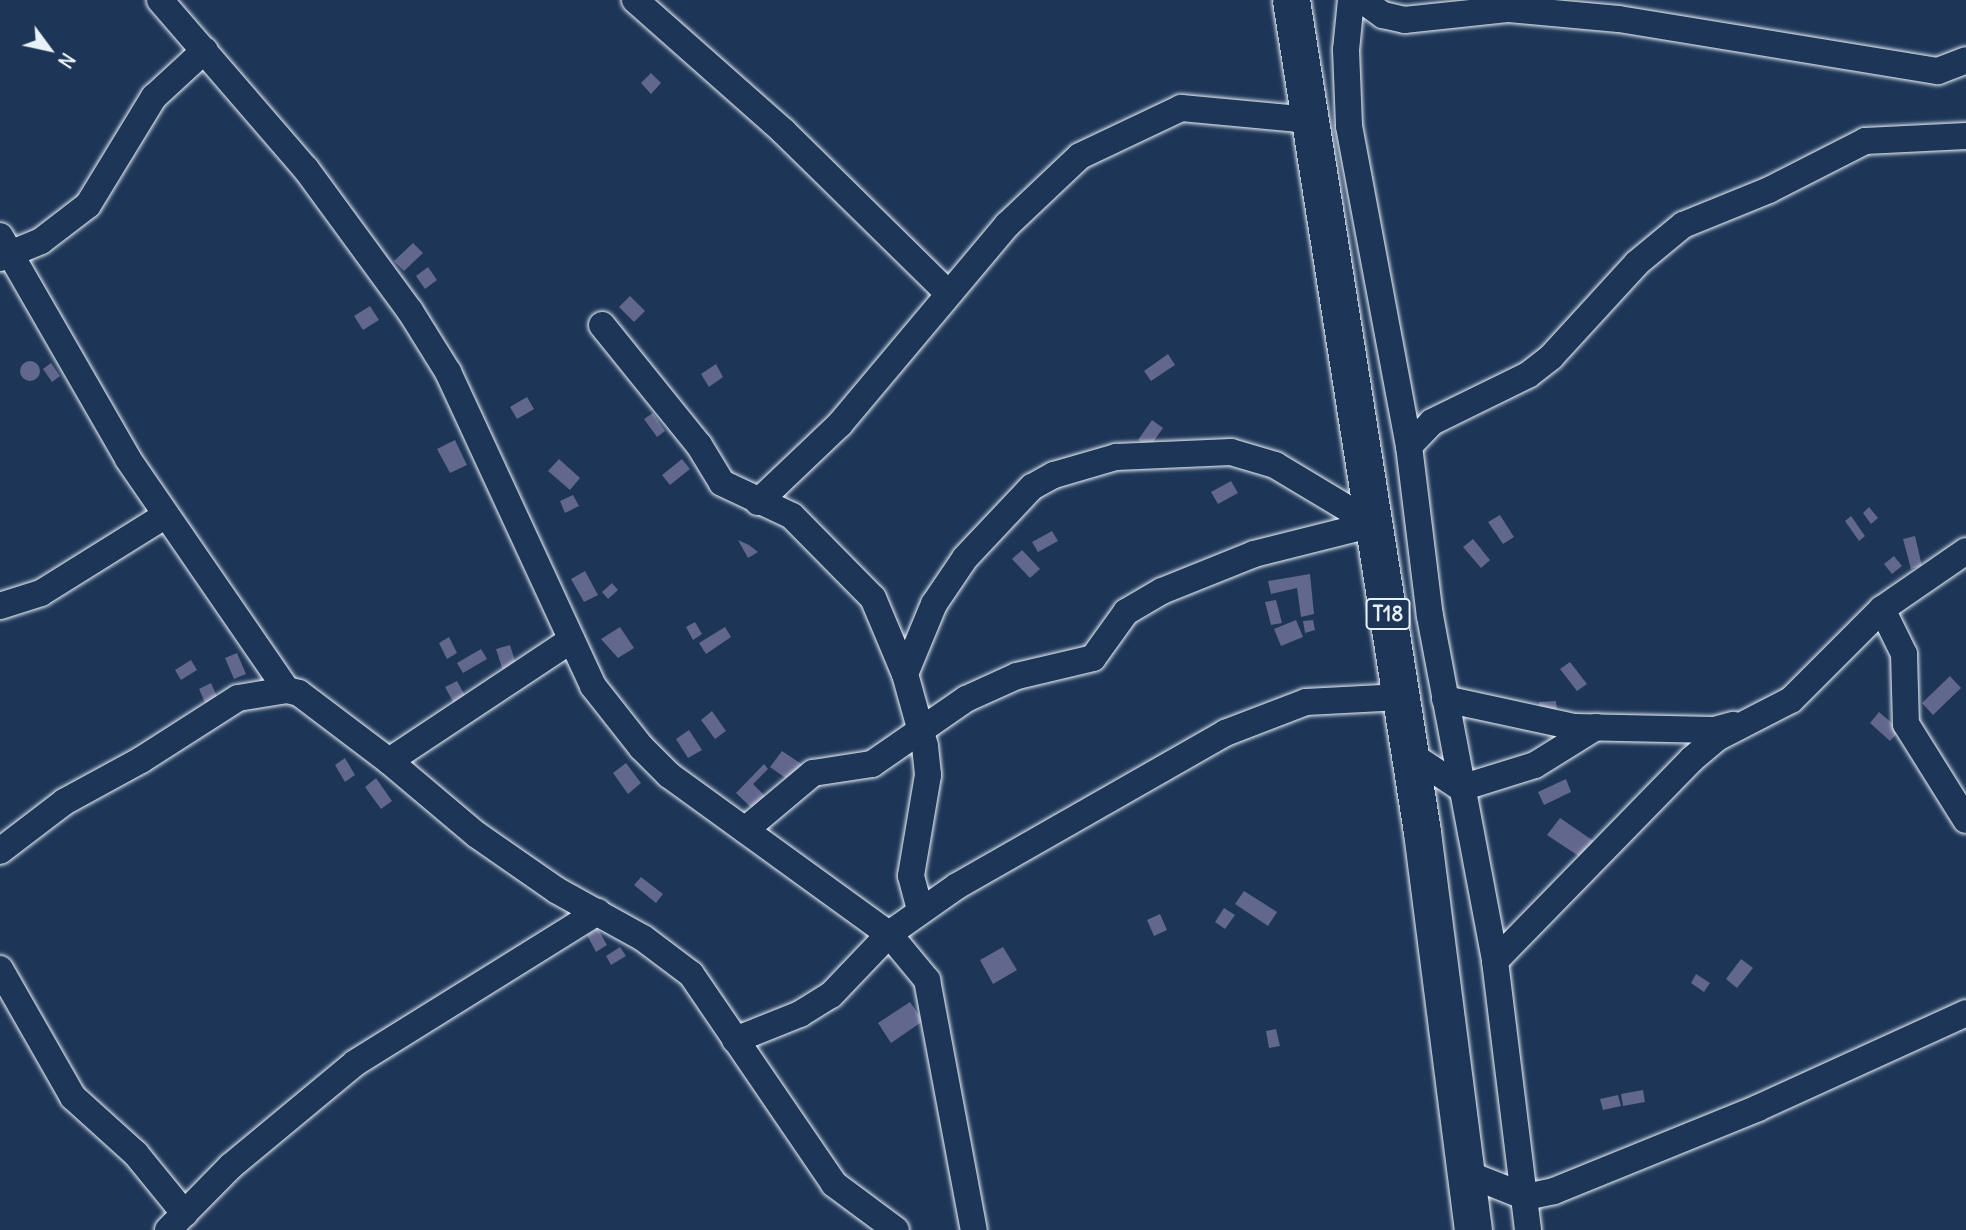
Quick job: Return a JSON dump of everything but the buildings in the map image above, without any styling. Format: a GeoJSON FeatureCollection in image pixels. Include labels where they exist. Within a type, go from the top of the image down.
{"type":"FeatureCollection","features":[{"type":"Feature","properties":{"kind":"highway","name":"T18"},"geometry":{"type":"LineString","coordinates":[[1292,0],[1410,754],[1468,1174],[1473,1230]]}},
{"type":"Feature","properties":{"kind":"street"},"geometry":{"type":"LineString","coordinates":[[160,0],[306,169],[410,311],[448,372],[593,686],[641,747],[745,830],[889,934],[932,991],[974,1230]]}},
{"type":"Feature","properties":{"kind":"street"},"geometry":{"type":"LineString","coordinates":[[635,0],[783,131],[947,293]]}},
{"type":"Feature","properties":{"kind":"street"},"geometry":{"type":"LineString","coordinates":[[1351,0],[1346,50],[1349,126],[1409,446],[1445,699],[1495,961],[1528,1230]]}},
{"type":"Feature","properties":{"kind":"street"},"geometry":{"type":"LineString","coordinates":[[1362,0],[1383,15],[1404,20],[1509,9],[1619,19],[1938,71],[1966,60]]}},
{"type":"Feature","properties":{"kind":"street"},"geometry":{"type":"LineString","coordinates":[[205,50],[154,97],[88,205],[41,241],[4,249],[163,516],[287,690]]}},
{"type":"Feature","properties":{"kind":"street"},"geometry":{"type":"LineString","coordinates":[[758,502],[840,424],[947,293],[1080,156],[1141,124],[1181,108],[1310,120]]}},
{"type":"Feature","properties":{"kind":"street"},"geometry":{"type":"LineString","coordinates":[[1409,446],[1432,422],[1528,374],[1551,357],[1646,254],[1683,225],[1769,190],[1865,141],[1966,135]]}},
{"type":"Feature","properties":{"kind":"street"},"geometry":{"type":"LineString","coordinates":[[602,325],[699,445],[722,483],[792,516],[852,571],[873,598],[905,674],[920,727],[928,775],[911,876],[919,910]]}},
{"type":"Feature","properties":{"kind":"street"},"geometry":{"type":"LineString","coordinates":[[905,674],[934,604],[965,558],[1032,487],[1054,475],[1116,457],[1231,452],[1275,465],[1373,524]]}},
{"type":"Feature","properties":{"kind":"street"},"geometry":{"type":"LineString","coordinates":[[0,606],[41,593],[163,516]]}},
{"type":"Feature","properties":{"kind":"street"},"geometry":{"type":"LineString","coordinates":[[745,830],[813,773],[872,764],[920,727],[1017,676],[1093,658],[1126,612],[1162,591],[1254,554],[1373,524]]}},
{"type":"Feature","properties":{"kind":"street"},"geometry":{"type":"LineString","coordinates":[[1495,961],[1636,811],[1717,738],[1791,700],[1882,609],[1966,551]]}},
{"type":"Feature","properties":{"kind":"street"},"geometry":{"type":"LineString","coordinates":[[1882,609],[1904,654],[1906,724],[1966,820]]}},
{"type":"Feature","properties":{"kind":"street"},"geometry":{"type":"LineString","coordinates":[[389,761],[572,640]]}},
{"type":"Feature","properties":{"kind":"street"},"geometry":{"type":"LineString","coordinates":[[0,850],[55,807],[141,761],[238,698],[287,690],[310,699],[477,835],[691,974],[834,1184],[896,1230]]}},
{"type":"Feature","properties":{"kind":"street"},"geometry":{"type":"LineString","coordinates":[[735,1040],[783,1022],[831,995],[889,934],[919,910],[1225,733],[1306,702],[1401,697]]}},
{"type":"Feature","properties":{"kind":"street"},"geometry":{"type":"LineString","coordinates":[[1445,699],[1596,727],[1714,730],[1746,722]]}},
{"type":"Feature","properties":{"kind":"street"},"geometry":{"type":"LineString","coordinates":[[1461,788],[1535,765],[1596,727]]}},
{"type":"Feature","properties":{"kind":"street"},"geometry":{"type":"LineString","coordinates":[[1410,754],[1461,788]]}},
{"type":"Feature","properties":{"kind":"street"},"geometry":{"type":"LineString","coordinates":[[0,969],[73,1097],[136,1154],[176,1222],[231,1166],[355,1063],[598,912]]}},
{"type":"Feature","properties":{"kind":"street"},"geometry":{"type":"LineString","coordinates":[[1468,1174],[1526,1197],[1554,1191],[1758,1108],[1966,1013]]}}]}
